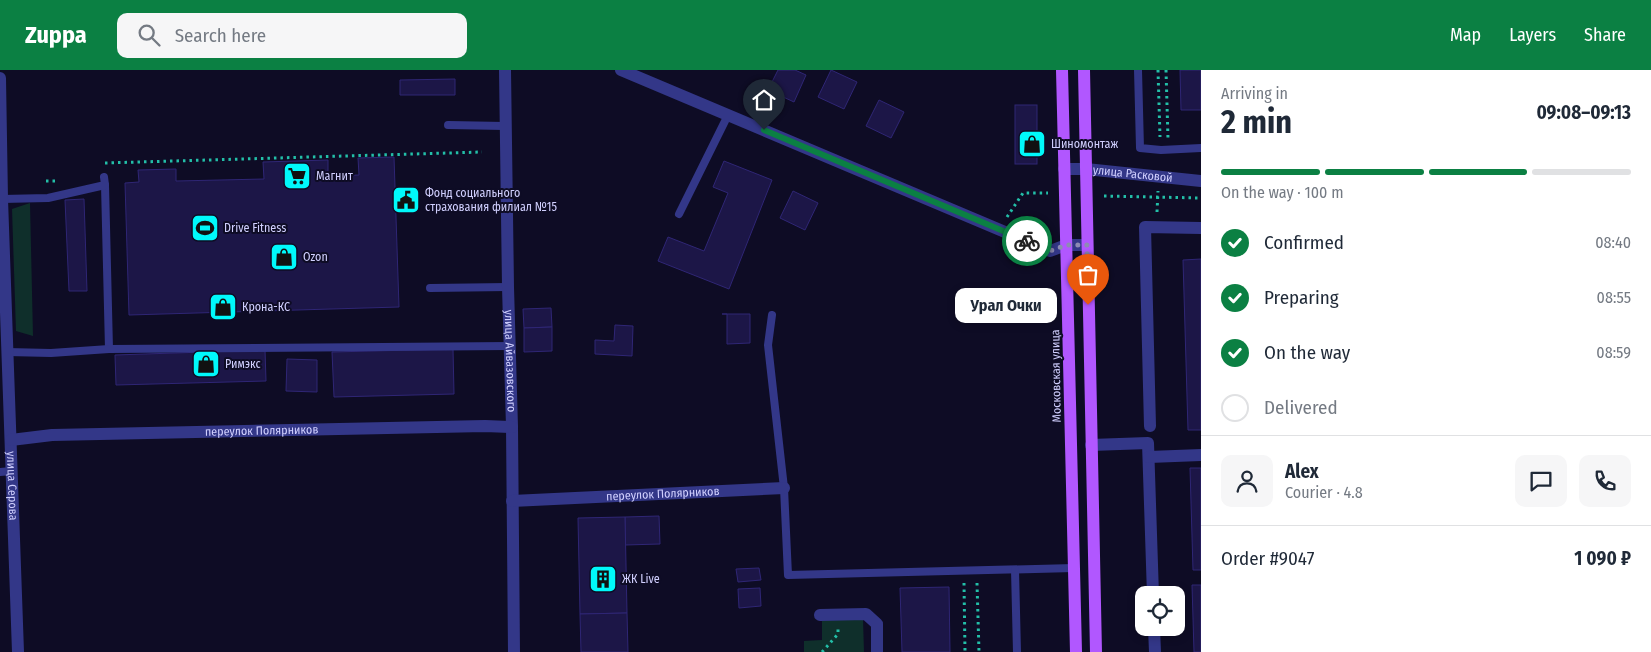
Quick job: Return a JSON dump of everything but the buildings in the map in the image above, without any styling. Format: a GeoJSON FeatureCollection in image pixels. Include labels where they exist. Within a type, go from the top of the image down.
{"type":"FeatureCollection","features":[{"type":"Feature","properties":{"kind":"main road","name":"Московская улица"},"geometry":{"type":"LineString","coordinates":[[1062,70],[1076,652]]}},
{"type":"Feature","properties":{"kind":"main road"},"geometry":{"type":"LineString","coordinates":[[1084,70],[1096,652]]}},
{"type":"Feature","properties":{"kind":"street","name":"улица Айвазовского"},"geometry":{"type":"LineString","coordinates":[[505,70],[514,652]]}},
{"type":"Feature","properties":{"kind":"street"},"geometry":{"type":"LineString","coordinates":[[621,70],[1050,251],[1066,245],[1087,245]]}},
{"type":"Feature","properties":{"kind":"street","name":"улица Серова"},"geometry":{"type":"LineString","coordinates":[[0,78],[2,199],[11,440],[6,471],[18,652]]}},
{"type":"Feature","properties":{"kind":"street","name":"улица Расковой"},"geometry":{"type":"LineString","coordinates":[[1064,169],[1086,169],[1201,181]]}},
{"type":"Feature","properties":{"kind":"street"},"geometry":{"type":"LineString","coordinates":[[1150,426],[1145,227],[1201,228]]}},
{"type":"Feature","properties":{"kind":"street","name":"переулок Полярников"},"geometry":{"type":"LineString","coordinates":[[11,440],[52,435],[512,427]]}},
{"type":"Feature","properties":{"kind":"street"},"geometry":{"type":"LineString","coordinates":[[1091,445],[1148,443],[1153,586]]}},
{"type":"Feature","properties":{"kind":"street"},"geometry":{"type":"LineString","coordinates":[[1149,457],[1195,453]]}},
{"type":"Feature","properties":{"kind":"street","name":"переулок Полярников"},"geometry":{"type":"LineString","coordinates":[[512,501],[784,488]]}},
{"type":"Feature","properties":{"kind":"street"},"geometry":{"type":"LineString","coordinates":[[820,615],[866,614],[877,624],[878,652]]}},
{"type":"Feature","properties":{"kind":"street"},"geometry":{"type":"LineString","coordinates":[[1154,636],[1155,652]]}},
{"type":"Feature","properties":{"kind":"lane"},"geometry":{"type":"LineString","coordinates":[[1138,70],[1140,148],[1201,148]]}},
{"type":"Feature","properties":{"kind":"lane"},"geometry":{"type":"LineString","coordinates":[[679,214],[728,115]]}},
{"type":"Feature","properties":{"kind":"lane"},"geometry":{"type":"LineString","coordinates":[[448,126],[505,126]]}},
{"type":"Feature","properties":{"kind":"lane"},"geometry":{"type":"LineString","coordinates":[[2,199],[48,198],[105,181],[110,348]]}},
{"type":"Feature","properties":{"kind":"lane"},"geometry":{"type":"LineString","coordinates":[[430,288],[508,287]]}},
{"type":"Feature","properties":{"kind":"lane"},"geometry":{"type":"LineString","coordinates":[[772,315],[768,345],[784,488],[788,575],[1074,568]]}},
{"type":"Feature","properties":{"kind":"lane"},"geometry":{"type":"LineString","coordinates":[[7,352],[52,353],[110,348],[509,346]]}},
{"type":"Feature","properties":{"kind":"lane"},"geometry":{"type":"LineString","coordinates":[[1015,570],[1017,652]]}},
{"type":"Feature","properties":{"kind":"path"},"geometry":{"type":"LineString","coordinates":[[1166,70],[1168,149]]}},
{"type":"Feature","properties":{"kind":"path"},"geometry":{"type":"LineString","coordinates":[[104,163],[482,152]]}},
{"type":"Feature","properties":{"kind":"path"},"geometry":{"type":"LineString","coordinates":[[46,181],[66,181]]}},
{"type":"Feature","properties":{"kind":"path"},"geometry":{"type":"LineString","coordinates":[[1004,220],[1023,192],[1048,193]]}},
{"type":"Feature","properties":{"kind":"path"},"geometry":{"type":"LineString","coordinates":[[1104,196],[1201,198]]}},
{"type":"Feature","properties":{"kind":"path"},"geometry":{"type":"LineString","coordinates":[[963,571],[965,652]]}},
{"type":"Feature","properties":{"kind":"path"},"geometry":{"type":"LineString","coordinates":[[977,571],[978,652]]}},
{"type":"Feature","properties":{"kind":"path"},"geometry":{"type":"LineString","coordinates":[[822,652],[838,634],[838,614]]}},
{"type":"Feature","properties":{"kind":"green space"},"geometry":{"type":"Polygon","coordinates":[[[30,203],[33,336],[16,331],[12,209],[30,203]]]}},
{"type":"Feature","properties":{"kind":"green space"},"geometry":{"type":"Polygon","coordinates":[[[863,619],[864,652],[804,652],[804,641],[822,640],[822,620],[863,619]]]}},
{"type":"Feature","properties":{"kind":"way so far"},"geometry":{"type":"LineString","coordinates":[[1027,241],[1050,251],[1066,245],[1087,245],[1088,305]]}},
{"type":"Feature","properties":{"kind":"place","name":"Шиномонтаж"},"geometry":{"type":"Point","coordinates":[1032,144]}},
{"type":"Feature","properties":{"kind":"place","name":"Магнит"},"geometry":{"type":"Point","coordinates":[297,176]}},
{"type":"Feature","properties":{"kind":"place","name":"Фонд социального страхования филиал №15"},"geometry":{"type":"Point","coordinates":[406,200]}},
{"type":"Feature","properties":{"kind":"place","name":"Drive Fitness"},"geometry":{"type":"Point","coordinates":[205,228]}},
{"type":"Feature","properties":{"kind":"place","name":"Ozon"},"geometry":{"type":"Point","coordinates":[284,257]}},
{"type":"Feature","properties":{"kind":"place","name":"Урал Очки"},"geometry":{"type":"Point","coordinates":[1088,305]}},
{"type":"Feature","properties":{"kind":"place","name":"Крона-КС"},"geometry":{"type":"Point","coordinates":[223,307]}},
{"type":"Feature","properties":{"kind":"place","name":"Римэкс"},"geometry":{"type":"Point","coordinates":[206,364]}},
{"type":"Feature","properties":{"kind":"place","name":"ЖК Live"},"geometry":{"type":"Point","coordinates":[603,579]}},
{"type":"Feature","properties":{"kind":"route"},"geometry":{"type":"LineString","coordinates":[[764,130],[1027,241]]}}]}
